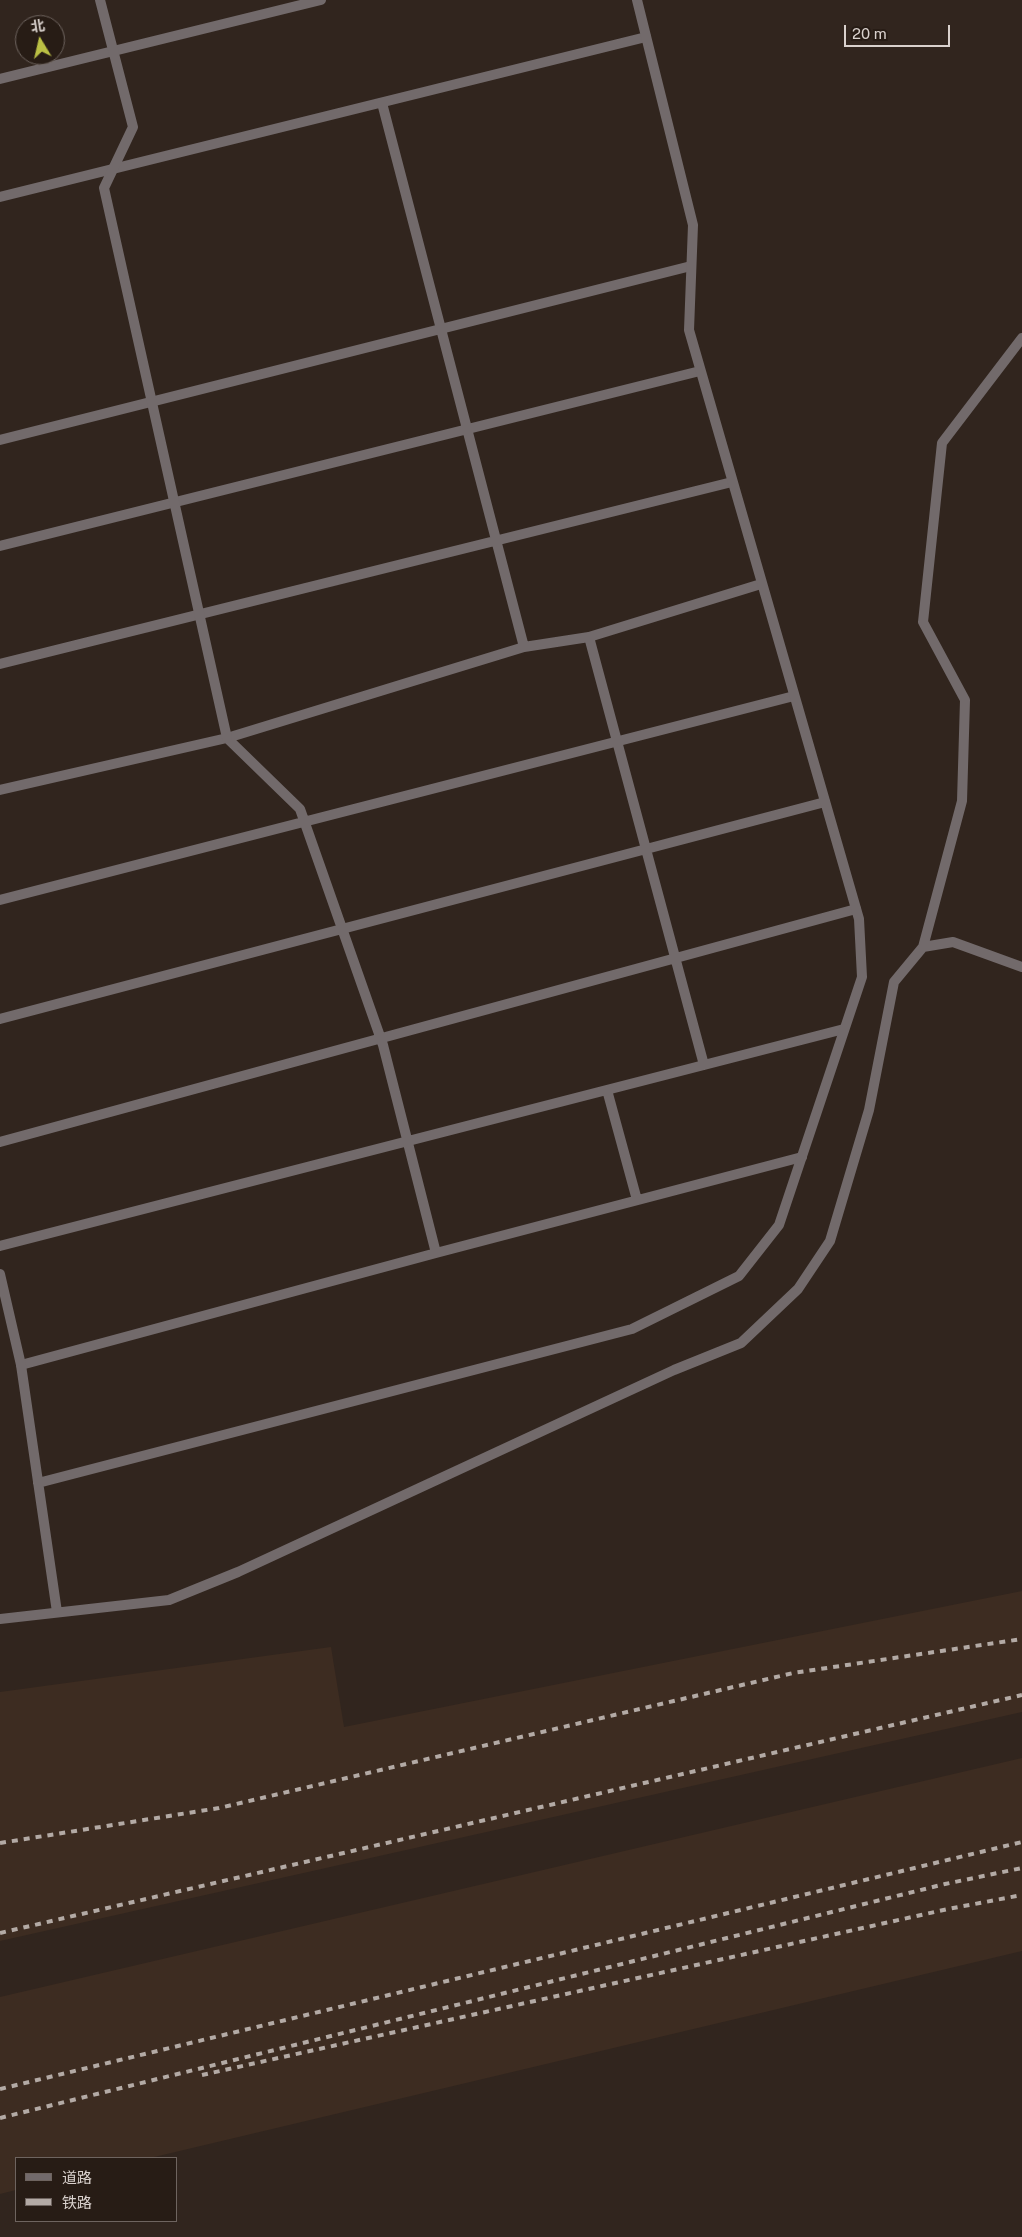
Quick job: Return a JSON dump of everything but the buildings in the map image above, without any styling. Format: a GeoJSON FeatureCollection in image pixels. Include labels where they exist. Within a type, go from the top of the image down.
{"type":"FeatureCollection","features":[{"type":"Feature","properties":{"kind":"street"},"geometry":{"type":"LineString","coordinates":[[100,0],[133,126],[104,188],[228,738],[300,809],[380,1038],[436,1253]]}},
{"type":"Feature","properties":{"kind":"street"},"geometry":{"type":"LineString","coordinates":[[0,79],[321,0]]}},
{"type":"Feature","properties":{"kind":"street"},"geometry":{"type":"LineString","coordinates":[[38,1484],[632,1329],[740,1276],[779,1225],[862,977],[859,919],[689,330],[693,225],[637,0]]}},
{"type":"Feature","properties":{"kind":"street"},"geometry":{"type":"LineString","coordinates":[[0,198],[646,37]]}},
{"type":"Feature","properties":{"kind":"street"},"geometry":{"type":"LineString","coordinates":[[382,103],[524,647]]}},
{"type":"Feature","properties":{"kind":"street"},"geometry":{"type":"LineString","coordinates":[[0,440],[691,266]]}},
{"type":"Feature","properties":{"kind":"street"},"geometry":{"type":"LineString","coordinates":[[0,1619],[169,1600],[238,1572],[674,1370],[741,1343],[798,1289],[830,1241],[869,1110],[894,982],[923,947],[962,801],[965,700],[924,622],[942,442],[1022,338]]}},
{"type":"Feature","properties":{"kind":"street"},"geometry":{"type":"LineString","coordinates":[[0,546],[700,370]]}},
{"type":"Feature","properties":{"kind":"street"},"geometry":{"type":"LineString","coordinates":[[0,664],[732,482]]}},
{"type":"Feature","properties":{"kind":"street"},"geometry":{"type":"LineString","coordinates":[[0,790],[228,738],[524,647],[589,637],[761,584]]}},
{"type":"Feature","properties":{"kind":"street"},"geometry":{"type":"LineString","coordinates":[[589,637],[704,1065]]}},
{"type":"Feature","properties":{"kind":"street"},"geometry":{"type":"LineString","coordinates":[[0,900],[794,696]]}},
{"type":"Feature","properties":{"kind":"street"},"geometry":{"type":"LineString","coordinates":[[0,1019],[825,802]]}},
{"type":"Feature","properties":{"kind":"street"},"geometry":{"type":"LineString","coordinates":[[0,1142],[856,909]]}},
{"type":"Feature","properties":{"kind":"street"},"geometry":{"type":"LineString","coordinates":[[923,947],[953,942],[1022,967]]}},
{"type":"Feature","properties":{"kind":"street"},"geometry":{"type":"LineString","coordinates":[[0,1246],[844,1029]]}},
{"type":"Feature","properties":{"kind":"street"},"geometry":{"type":"LineString","coordinates":[[607,1090],[637,1200]]}},
{"type":"Feature","properties":{"kind":"street"},"geometry":{"type":"LineString","coordinates":[[21,1365],[802,1157]]}},
{"type":"Feature","properties":{"kind":"street"},"geometry":{"type":"LineString","coordinates":[[0,1274],[21,1365],[57,1612]]}},
{"type":"Feature","properties":{"kind":"shaded area"},"geometry":{"type":"Polygon","coordinates":[[[1022,1591],[1022,1712],[0,1941],[0,1692],[331,1647],[344,1727],[1022,1591]]]}},
{"type":"Feature","properties":{"kind":"shaded area"},"geometry":{"type":"Polygon","coordinates":[[[1022,1758],[1022,1951],[154,2157],[15,2157],[15,2190],[0,2194],[0,1997],[1022,1758]]]}},
{"type":"Feature","properties":{"kind":"railway"},"geometry":{"type":"LineString","coordinates":[[0,1843],[219,1808],[793,1673],[1022,1639]]}},
{"type":"Feature","properties":{"kind":"railway"},"geometry":{"type":"LineString","coordinates":[[0,1933],[1022,1695]]}},
{"type":"Feature","properties":{"kind":"railway"},"geometry":{"type":"LineString","coordinates":[[0,2089],[1022,1842]]}},
{"type":"Feature","properties":{"kind":"railway"},"geometry":{"type":"LineString","coordinates":[[0,2118],[945,1884],[1022,1868]]}},
{"type":"Feature","properties":{"kind":"railway"},"geometry":{"type":"LineString","coordinates":[[202,2075],[948,1909],[1022,1895]]}}]}
